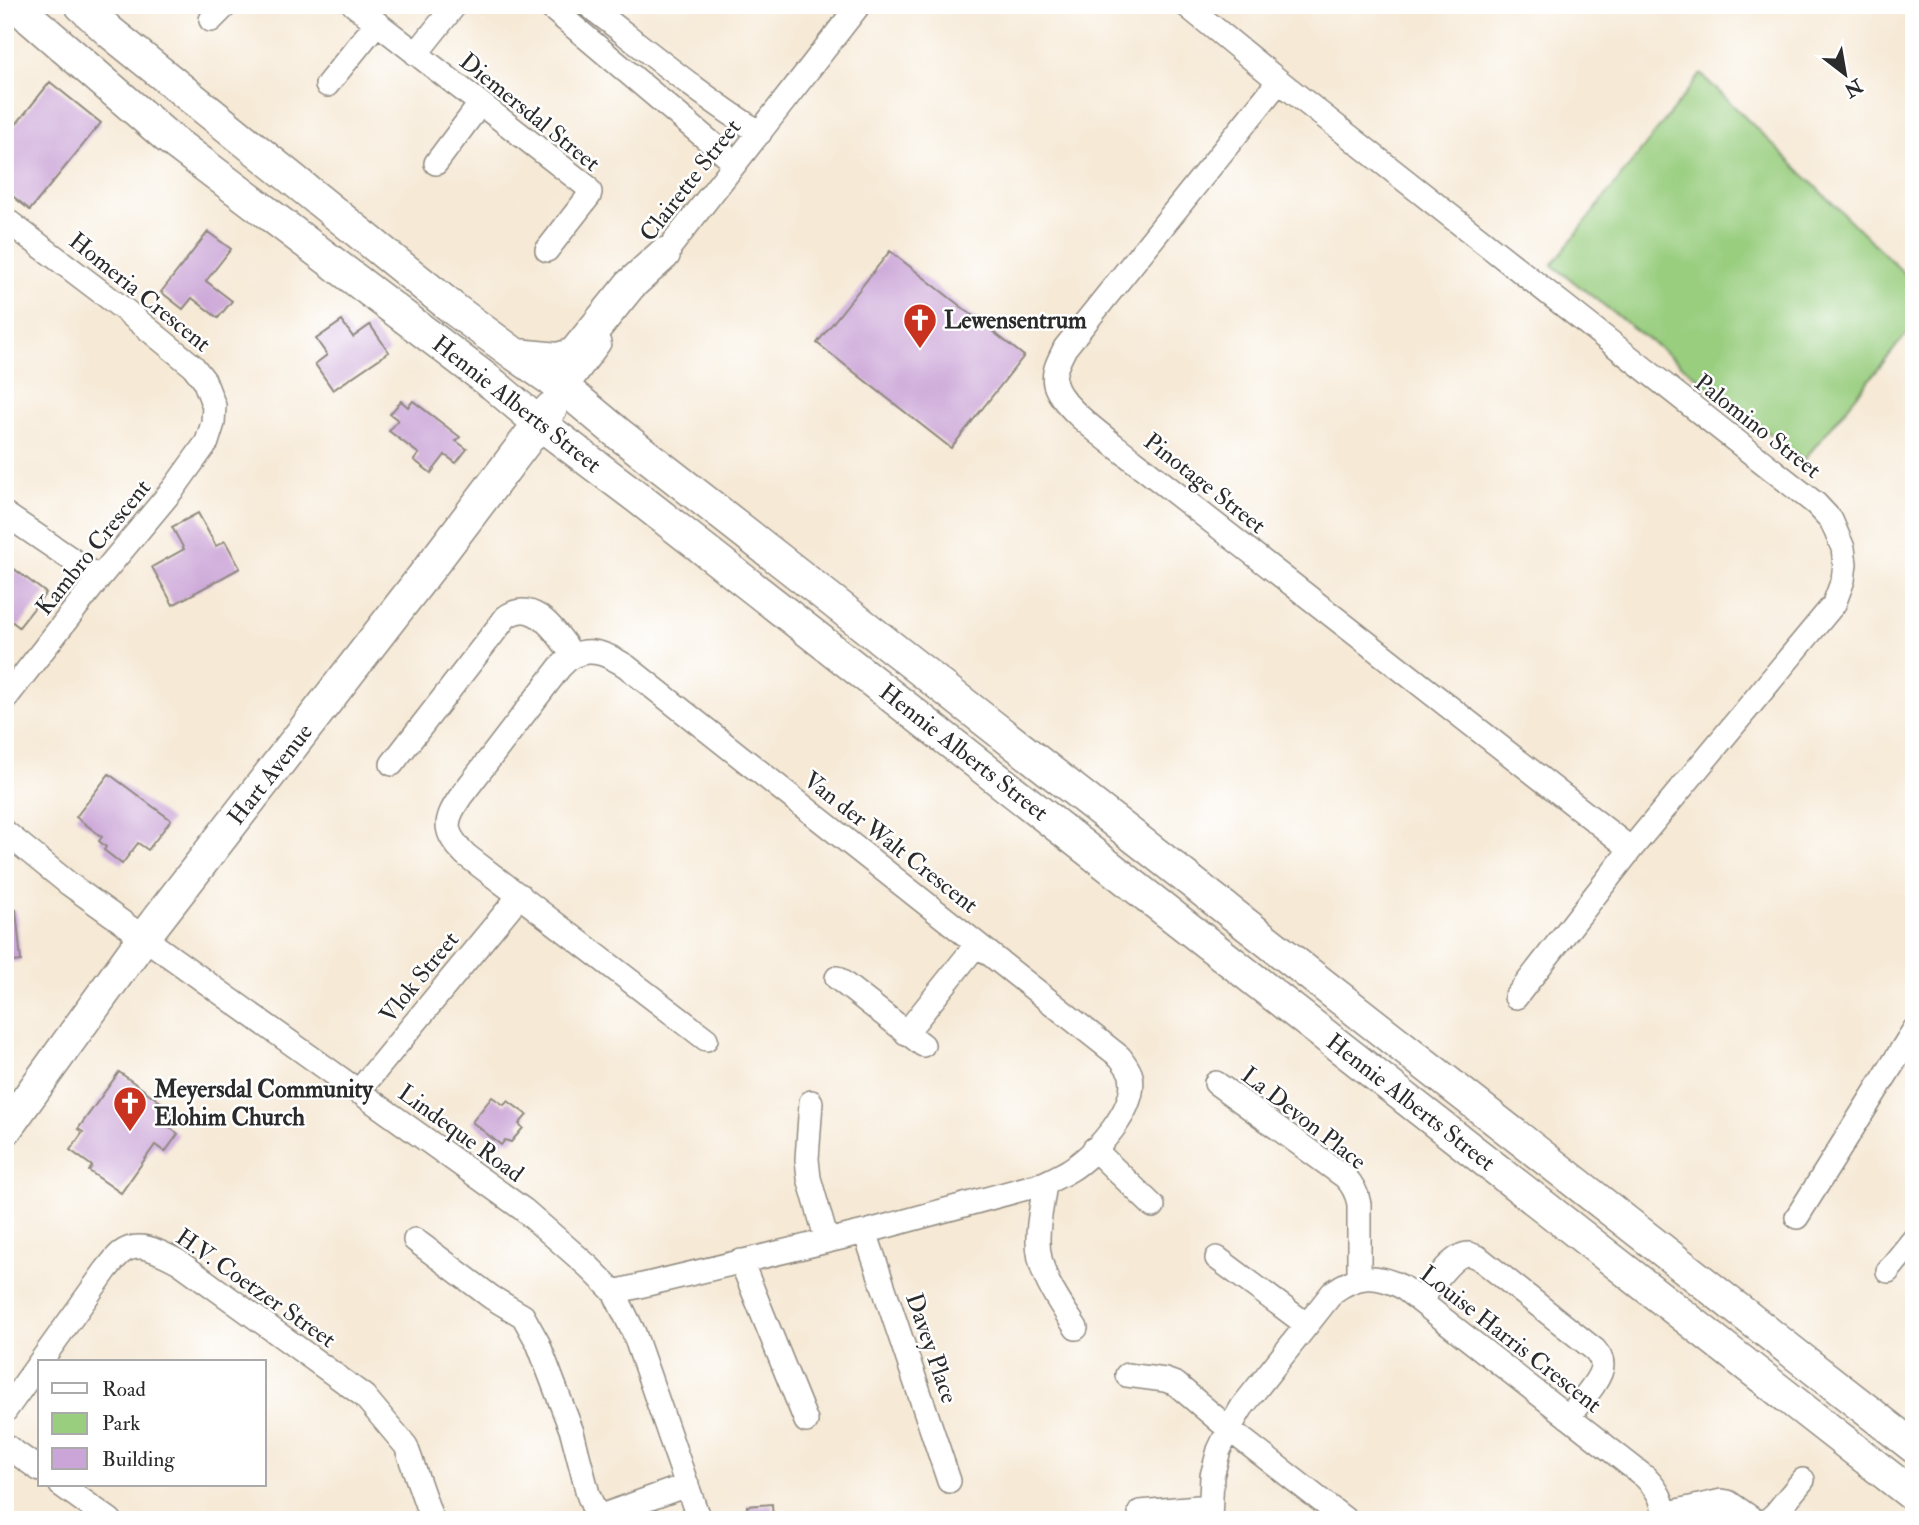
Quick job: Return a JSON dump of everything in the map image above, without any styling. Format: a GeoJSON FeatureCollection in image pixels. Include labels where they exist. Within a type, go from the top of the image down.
{"type":"FeatureCollection","features":[{"type":"Feature","properties":{"kind":"street","name":"Hennie Alberts Street"},"geometry":{"type":"LineString","coordinates":[[17,5],[166,136],[494,385],[1914,1496]]}},
{"type":"Feature","properties":{"kind":"street","name":"Hennie Alberts Street"},"geometry":{"type":"LineString","coordinates":[[81,5],[110,32],[455,310],[565,389],[1914,1447]]}},
{"type":"Feature","properties":{"kind":"street","name":"Diemersdal Street"},"geometry":{"type":"LineString","coordinates":[[354,5],[590,191],[589,196],[547,250]]}},
{"type":"Feature","properties":{"kind":"street"},"geometry":{"type":"LineString","coordinates":[[416,54],[456,5]]}},
{"type":"Feature","properties":{"kind":"street"},"geometry":{"type":"LineString","coordinates":[[548,5],[735,163]]}},
{"type":"Feature","properties":{"kind":"street"},"geometry":{"type":"LineString","coordinates":[[588,5],[730,114],[760,133]]}},
{"type":"Feature","properties":{"kind":"street","name":"Clairette Street"},"geometry":{"type":"LineString","coordinates":[[565,389],[664,254],[859,5]]}},
{"type":"Feature","properties":{"kind":"street","name":"Palomino Street"},"geometry":{"type":"LineString","coordinates":[[1186,5],[1816,504],[1830,520],[1843,548],[1843,580],[1834,604],[1631,849],[1516,997]]}},
{"type":"Feature","properties":{"kind":"street"},"geometry":{"type":"LineString","coordinates":[[327,85],[377,23]]}},
{"type":"Feature","properties":{"kind":"street","name":"Pinotage Street"},"geometry":{"type":"LineString","coordinates":[[1279,81],[1065,348],[1055,369],[1055,383],[1061,398],[1143,468],[1631,849]]}},
{"type":"Feature","properties":{"kind":"street"},"geometry":{"type":"LineString","coordinates":[[436,163],[480,104]]}},
{"type":"Feature","properties":{"kind":"street","name":"Homeria Crescent"},"geometry":{"type":"LineString","coordinates":[[5,219],[126,311],[192,366],[210,392],[214,406],[214,423]]}},
{"type":"Feature","properties":{"kind":"street"},"geometry":{"type":"LineString","coordinates":[[516,355],[558,359],[574,354],[630,285],[664,254]]}},
{"type":"Feature","properties":{"kind":"street","name":"Hart Avenue"},"geometry":{"type":"LineString","coordinates":[[5,1130],[144,937],[565,389]]}},
{"type":"Feature","properties":{"kind":"street","name":"Kambro Crescent"},"geometry":{"type":"LineString","coordinates":[[5,699],[174,488],[207,442],[214,423]]}},
{"type":"Feature","properties":{"kind":"street"},"geometry":{"type":"LineString","coordinates":[[5,514],[99,579]]}},
{"type":"Feature","properties":{"kind":"street"},"geometry":{"type":"LineString","coordinates":[[392,764],[506,617],[514,611],[524,610],[533,613],[552,627],[573,656],[560,667],[461,796],[451,810],[447,826],[453,842],[466,855],[706,1039]]}},
{"type":"Feature","properties":{"kind":"street","name":"Van der Walt Crescent"},"geometry":{"type":"LineString","coordinates":[[573,656],[590,652],[608,654],[626,666],[1120,1057],[1131,1075],[1131,1095],[1127,1109],[1118,1123],[1072,1170],[1045,1183],[865,1232],[614,1292]]}},
{"type":"Feature","properties":{"kind":"street","name":"Lindeque Road"},"geometry":{"type":"LineString","coordinates":[[5,832],[69,884],[524,1210],[589,1267],[614,1292],[634,1333],[699,1520]]}},
{"type":"Feature","properties":{"kind":"street","name":"Vlok Street"},"geometry":{"type":"LineString","coordinates":[[358,1092],[520,895]]}},
{"type":"Feature","properties":{"kind":"street"},"geometry":{"type":"LineString","coordinates":[[836,978],[915,1039],[977,944]]}},
{"type":"Feature","properties":{"kind":"street"},"geometry":{"type":"LineString","coordinates":[[1797,1217],[1914,1030]]}},
{"type":"Feature","properties":{"kind":"street","name":"La Devon Place"},"geometry":{"type":"LineString","coordinates":[[1216,1083],[1352,1184],[1359,1204],[1359,1278]]}},
{"type":"Feature","properties":{"kind":"street"},"geometry":{"type":"LineString","coordinates":[[811,1102],[807,1159],[809,1178],[827,1241]]}},
{"type":"Feature","properties":{"kind":"street"},"geometry":{"type":"LineString","coordinates":[[1094,1149],[1153,1206]]}},
{"type":"Feature","properties":{"kind":"street"},"geometry":{"type":"LineString","coordinates":[[1045,1183],[1038,1237],[1039,1258],[1051,1289],[1076,1328]]}},
{"type":"Feature","properties":{"kind":"street","name":"Davey Place"},"geometry":{"type":"LineString","coordinates":[[865,1232],[949,1481]]}},
{"type":"Feature","properties":{"kind":"street"},"geometry":{"type":"LineString","coordinates":[[1888,1271],[1914,1239]]}},
{"type":"Feature","properties":{"kind":"street"},"geometry":{"type":"LineString","coordinates":[[415,1240],[491,1297],[523,1316],[538,1343],[572,1432],[594,1519],[687,1485]]}},
{"type":"Feature","properties":{"kind":"street","name":"H.V. Coetzer Street"},"geometry":{"type":"LineString","coordinates":[[42,1360],[122,1252],[136,1246],[153,1249],[179,1262],[364,1396],[405,1446],[432,1520]]}},
{"type":"Feature","properties":{"kind":"street"},"geometry":{"type":"LineString","coordinates":[[1420,1301],[1460,1255],[1470,1254],[1479,1258],[1595,1350],[1601,1358],[1602,1368],[1598,1378],[1568,1417]]}},
{"type":"Feature","properties":{"kind":"street"},"geometry":{"type":"LineString","coordinates":[[1217,1258],[1307,1325]]}},
{"type":"Feature","properties":{"kind":"street"},"geometry":{"type":"LineString","coordinates":[[741,1261],[806,1420]]}},
{"type":"Feature","properties":{"kind":"street"},"geometry":{"type":"LineString","coordinates":[[1140,1512],[1210,1513],[1215,1462],[1242,1407],[1334,1292],[1359,1278]]}},
{"type":"Feature","properties":{"kind":"street","name":"Louise Harris Crescent"},"geometry":{"type":"LineString","coordinates":[[1359,1278],[1389,1280],[1420,1301],[1651,1483],[1661,1496],[1664,1517]]}},
{"type":"Feature","properties":{"kind":"street","name":"H.V. Coetzer Street"},"geometry":{"type":"LineString","coordinates":[[5,1411],[38,1365]]}},
{"type":"Feature","properties":{"kind":"street"},"geometry":{"type":"LineString","coordinates":[[1127,1375],[1176,1384],[1346,1520]]}},
{"type":"Feature","properties":{"kind":"street"},"geometry":{"type":"LineString","coordinates":[[5,1446],[38,1469]]}},
{"type":"Feature","properties":{"kind":"street"},"geometry":{"type":"LineString","coordinates":[[1768,1520],[1803,1480]]}},
{"type":"Feature","properties":{"kind":"street"},"geometry":{"type":"LineString","coordinates":[[62,1486],[110,1520]]}},
{"type":"Feature","properties":{"kind":"street"},"geometry":{"type":"LineString","coordinates":[[1664,1517],[1722,1501],[1728,1502],[1754,1520]]}},
{"type":"Feature","properties":{"kind":"green space"},"geometry":{"type":"Polygon","coordinates":[[[1701,74],[1914,283],[1914,325],[1804,460],[1552,265],[1701,74]]]}},
{"type":"Feature","properties":{"kind":"building"},"geometry":{"type":"Polygon","coordinates":[[[50,82],[101,123],[30,210],[5,190],[5,138],[50,82]]]}},
{"type":"Feature","properties":{"kind":"building"},"geometry":{"type":"Polygon","coordinates":[[[208,232],[231,249],[206,281],[232,301],[218,318],[192,298],[183,309],[161,292],[208,232]]]}},
{"type":"Feature","properties":{"kind":"building","name":"Lewensentrum"},"geometry":{"type":"Polygon","coordinates":[[[890,251],[1024,356],[951,448],[817,343],[890,251]]]}},
{"type":"Feature","properties":{"kind":"building"},"geometry":{"type":"Polygon","coordinates":[[[342,321],[353,337],[370,325],[389,352],[333,390],[315,364],[327,355],[316,339],[342,321]]]}},
{"type":"Feature","properties":{"kind":"building"},"geometry":{"type":"Polygon","coordinates":[[[401,401],[408,407],[413,401],[460,437],[456,441],[467,449],[456,463],[445,455],[431,473],[414,460],[419,454],[389,431],[398,420],[390,414],[401,401]]]}},
{"type":"Feature","properties":{"kind":"building"},"geometry":{"type":"Polygon","coordinates":[[[198,513],[216,546],[225,541],[240,568],[173,605],[152,567],[184,549],[172,527],[198,513]]]}},
{"type":"Feature","properties":{"kind":"building"},"geometry":{"type":"Polygon","coordinates":[[[5,562],[46,593],[19,627],[5,616],[5,562]]]}},
{"type":"Feature","properties":{"kind":"building"},"geometry":{"type":"Polygon","coordinates":[[[109,774],[171,820],[148,850],[138,843],[122,864],[104,850],[106,847],[99,841],[102,837],[76,817],[109,774]]]}},
{"type":"Feature","properties":{"kind":"building"},"geometry":{"type":"Polygon","coordinates":[[[5,910],[16,910],[21,961],[5,963],[5,910]]]}},
{"type":"Feature","properties":{"kind":"building","name":"Meyersdal Community Elohim Church"},"geometry":{"type":"Polygon","coordinates":[[[119,1072],[173,1111],[164,1123],[178,1134],[165,1152],[155,1145],[121,1193],[89,1171],[92,1166],[70,1150],[83,1132],[78,1129],[119,1072]]]}},
{"type":"Feature","properties":{"kind":"building"},"geometry":{"type":"Polygon","coordinates":[[[492,1097],[504,1105],[508,1101],[527,1115],[519,1124],[523,1128],[511,1142],[505,1140],[501,1145],[472,1122],[492,1097]]]}},
{"type":"Feature","properties":{"kind":"building"},"geometry":{"type":"Polygon","coordinates":[[[772,1504],[773,1520],[748,1520],[747,1506],[772,1504]]]}},
{"type":"Feature","properties":{"kind":"place","name":"Lewensentrum"},"geometry":{"type":"Point","coordinates":[920,350]}},
{"type":"Feature","properties":{"kind":"place","name":"Meyersdal Community Elohim Church"},"geometry":{"type":"Point","coordinates":[130,1133]}}]}
